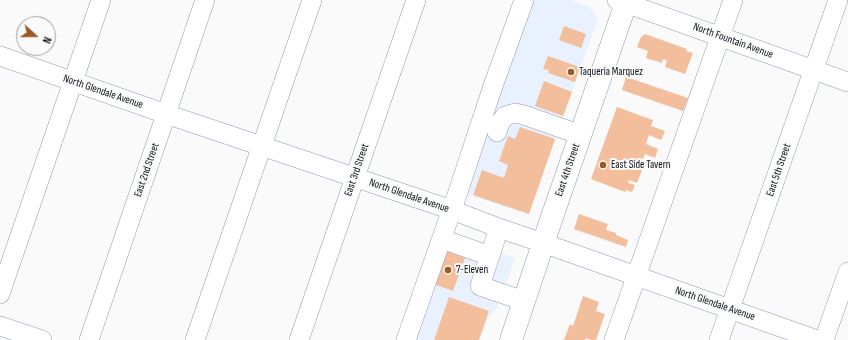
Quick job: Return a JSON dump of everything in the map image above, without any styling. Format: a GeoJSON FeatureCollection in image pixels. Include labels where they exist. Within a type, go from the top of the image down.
{"type":"FeatureCollection","features":[{"type":"Feature","properties":{"kind":"main road","name":"East 4th Street"},"geometry":{"type":"LineString","coordinates":[[511,340],[581,135],[624,1]]}},
{"type":"Feature","properties":{"kind":"street"},"geometry":{"type":"LineString","coordinates":[[0,294],[101,0]]}},
{"type":"Feature","properties":{"kind":"street","name":"East 2nd Street"},"geometry":{"type":"LineString","coordinates":[[89,340],[205,0]]}},
{"type":"Feature","properties":{"kind":"street"},"geometry":{"type":"LineString","coordinates":[[195,340],[312,0]]}},
{"type":"Feature","properties":{"kind":"street","name":"East 3rd Street"},"geometry":{"type":"LineString","coordinates":[[299,340],[416,0]]}},
{"type":"Feature","properties":{"kind":"street"},"geometry":{"type":"LineString","coordinates":[[406,340],[524,0]]}},
{"type":"Feature","properties":{"kind":"street"},"geometry":{"type":"LineString","coordinates":[[614,340],[733,0]]}},
{"type":"Feature","properties":{"kind":"street","name":"East 5th Street"},"geometry":{"type":"LineString","coordinates":[[719,340],[838,0]]}},
{"type":"Feature","properties":{"kind":"street","name":"North Fountain Avenue"},"geometry":{"type":"LineString","coordinates":[[624,1],[720,37],[848,82]]}},
{"type":"Feature","properties":{"kind":"street","name":"North Glendale Avenue"},"geometry":{"type":"LineString","coordinates":[[0,56],[166,114],[452,210],[817,340]]}},
{"type":"Feature","properties":{"kind":"street"},"geometry":{"type":"LineString","coordinates":[[497,132],[500,123],[505,116],[515,113],[581,135]]}},
{"type":"Feature","properties":{"kind":"street"},"geometry":{"type":"LineString","coordinates":[[499,228],[480,286],[524,301]]}},
{"type":"Feature","properties":{"kind":"street"},"geometry":{"type":"LineString","coordinates":[[442,239],[490,256]]}},
{"type":"Feature","properties":{"kind":"street"},"geometry":{"type":"LineString","coordinates":[[824,340],[848,272]]}},
{"type":"Feature","properties":{"kind":"street"},"geometry":{"type":"LineString","coordinates":[[0,326],[42,340]]}},
{"type":"Feature","properties":{"kind":"shaded area"},"geometry":{"type":"Polygon","coordinates":[[[527,0],[570,0],[590,7],[598,18],[529,214],[460,192],[527,0]]]}},
{"type":"Feature","properties":{"kind":"shaded area"},"geometry":{"type":"Polygon","coordinates":[[[438,231],[515,258],[497,309],[487,319],[479,340],[400,340],[438,231]]]}},
{"type":"Feature","properties":{"kind":"building"},"geometry":{"type":"Polygon","coordinates":[[[564,26],[586,34],[581,48],[559,40],[564,26]]]}},
{"type":"Feature","properties":{"kind":"building"},"geometry":{"type":"Polygon","coordinates":[[[645,34],[687,49],[686,51],[693,53],[685,74],[665,67],[667,60],[663,59],[662,63],[646,58],[648,51],[637,47],[641,37],[645,34]]]}},
{"type":"Feature","properties":{"kind":"building"},"geometry":{"type":"Polygon","coordinates":[[[548,56],[580,67],[575,82],[548,73],[549,70],[543,69],[548,56]]]}},
{"type":"Feature","properties":{"kind":"building"},"geometry":{"type":"Polygon","coordinates":[[[626,77],[688,98],[683,111],[622,90],[626,77]]]}},
{"type":"Feature","properties":{"kind":"building"},"geometry":{"type":"Polygon","coordinates":[[[544,81],[572,92],[563,116],[535,106],[544,81]]]}},
{"type":"Feature","properties":{"kind":"building"},"geometry":{"type":"Polygon","coordinates":[[[617,107],[653,120],[651,126],[665,131],[661,140],[649,135],[646,144],[658,149],[655,158],[645,154],[643,159],[641,158],[637,168],[642,170],[637,183],[629,180],[628,183],[635,185],[632,192],[626,190],[625,192],[591,179],[617,107]]]}},
{"type":"Feature","properties":{"kind":"building"},"geometry":{"type":"Polygon","coordinates":[[[520,127],[555,139],[529,214],[473,195],[482,170],[504,178],[508,165],[499,161],[508,136],[515,139],[520,127]]]}},
{"type":"Feature","properties":{"kind":"building"},"geometry":{"type":"Polygon","coordinates":[[[579,214],[608,224],[606,230],[616,233],[616,235],[628,240],[626,247],[574,229],[579,214]]]}},
{"type":"Feature","properties":{"kind":"building","name":"7-Eleven"},"geometry":{"type":"Polygon","coordinates":[[[443,250],[465,258],[453,291],[431,283],[443,250]]]}},
{"type":"Feature","properties":{"kind":"building"},"geometry":{"type":"Polygon","coordinates":[[[583,296],[599,302],[596,311],[605,314],[596,340],[586,338],[585,340],[564,340],[570,324],[573,326],[583,296]]]}},
{"type":"Feature","properties":{"kind":"building"},"geometry":{"type":"Polygon","coordinates":[[[449,297],[489,311],[479,340],[434,340],[449,297]]]}},
{"type":"Feature","properties":{"kind":"place","name":"Taqueria Marquez"},"geometry":{"type":"Point","coordinates":[571,72]}},
{"type":"Feature","properties":{"kind":"place","name":"East Side Tavern"},"geometry":{"type":"Point","coordinates":[603,165]}},
{"type":"Feature","properties":{"kind":"place","name":"7-Eleven"},"geometry":{"type":"Point","coordinates":[448,270]}}]}
